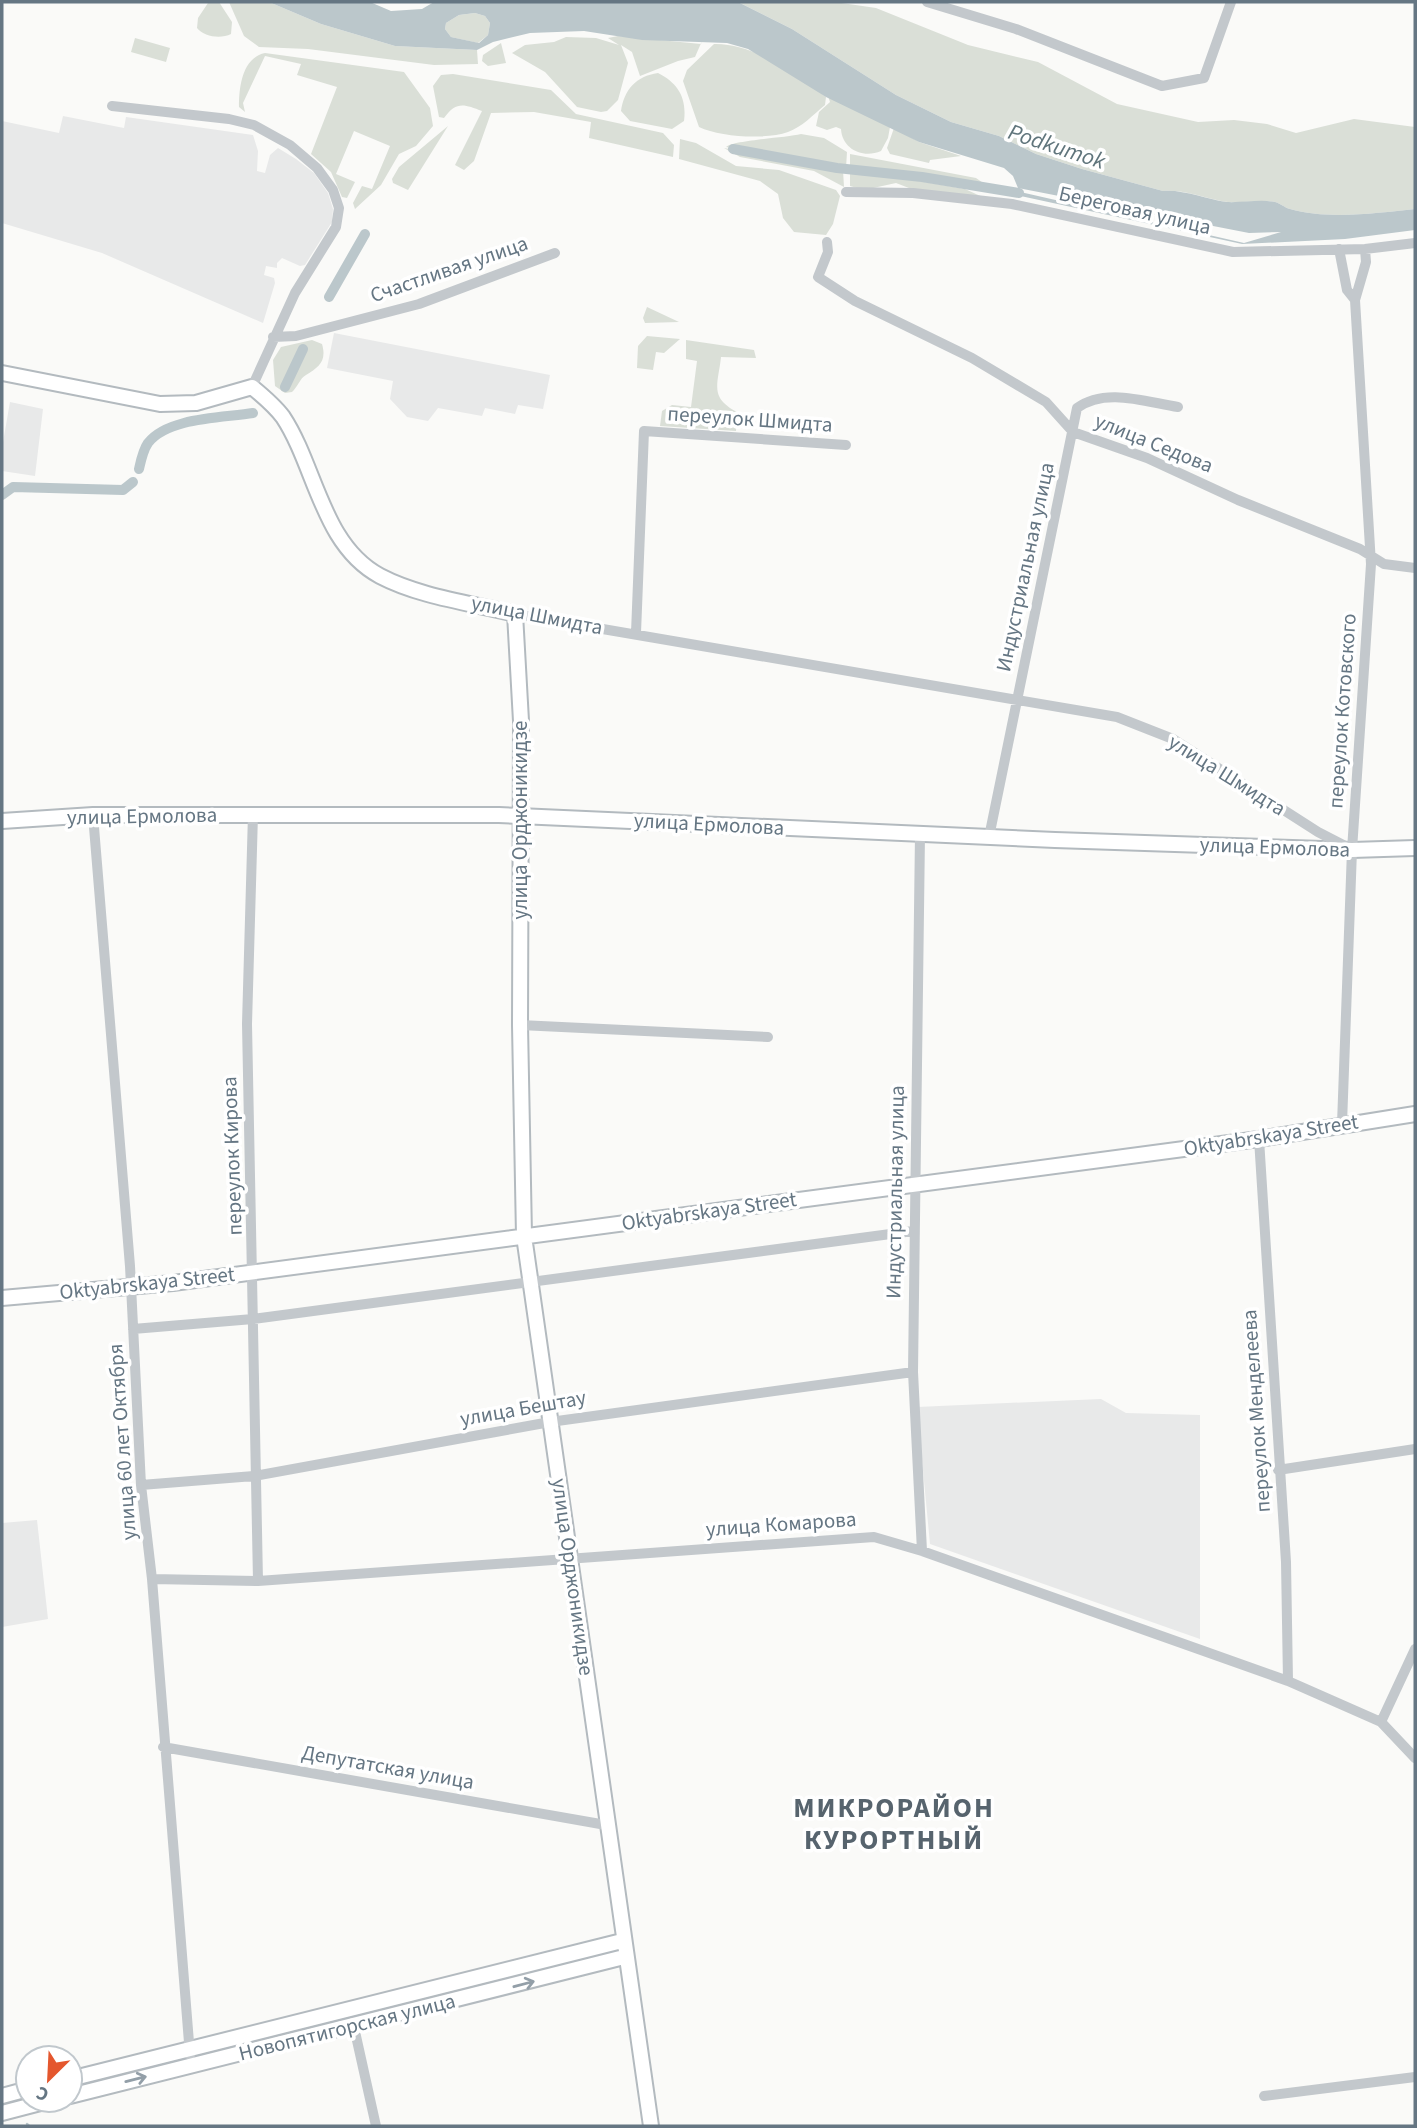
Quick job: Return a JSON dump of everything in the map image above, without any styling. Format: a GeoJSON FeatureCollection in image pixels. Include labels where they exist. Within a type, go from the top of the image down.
{"type":"FeatureCollection","features":[{"type":"Feature","properties":{"kind":"street"},"geometry":{"type":"LineString","coordinates":[[927,2],[1016,29],[1162,86],[1205,78],[1231,2]]}},
{"type":"Feature","properties":{"kind":"street"},"geometry":{"type":"LineString","coordinates":[[2,373],[160,404],[196,403],[252,387],[295,293],[336,227],[339,208],[333,190],[317,168],[290,145],[254,125],[229,118],[112,106]]}},
{"type":"Feature","properties":{"kind":"street","name":"Береговая улица"},"geometry":{"type":"LineString","coordinates":[[846,191],[913,193],[1012,204],[1233,252],[1365,248],[1415,243]]}},
{"type":"Feature","properties":{"kind":"street","name":"улица Седова"},"geometry":{"type":"LineString","coordinates":[[827,242],[828,252],[818,277],[855,301],[972,358],[1046,402],[1073,432],[1147,458],[1370,554],[1384,564],[1415,568]]}},
{"type":"Feature","properties":{"kind":"street","name":"переулок Котовского"},"geometry":{"type":"LineString","coordinates":[[1342,1124],[1352,850],[1370,554],[1355,300],[1366,262],[1365,248]]}},
{"type":"Feature","properties":{"kind":"street","name":"переулок Котовского"},"geometry":{"type":"LineString","coordinates":[[1339,249],[1347,290],[1355,300]]}},
{"type":"Feature","properties":{"kind":"street","name":"Счастливая улица"},"geometry":{"type":"LineString","coordinates":[[273,337],[296,336],[419,304],[555,253]]}},
{"type":"Feature","properties":{"kind":"street","name":"улица Шмидта"},"geometry":{"type":"LineString","coordinates":[[252,387],[284,419],[332,522],[348,549],[362,564],[379,576],[401,585],[514,614],[1117,717],[1173,739],[1318,832],[1352,850]]}},
{"type":"Feature","properties":{"kind":"street","name":"Индустриальная улица"},"geometry":{"type":"LineString","coordinates":[[989,837],[1015,698],[1058,512],[1077,408],[1087,400],[1126,398],[1178,407]]}},
{"type":"Feature","properties":{"kind":"street","name":"переулок Шмидта"},"geometry":{"type":"LineString","coordinates":[[635,633],[644,431],[846,445]]}},
{"type":"Feature","properties":{"kind":"street","name":"улица Орджоникидзе"},"geometry":{"type":"LineString","coordinates":[[514,614],[521,721],[520,1025],[524,1236],[572,1558],[623,1949],[651,2126]]}},
{"type":"Feature","properties":{"kind":"street","name":"переулок Кирова"},"geometry":{"type":"LineString","coordinates":[[253,814],[247,1024],[258,1581]]}},
{"type":"Feature","properties":{"kind":"street","name":"улица Ермолова"},"geometry":{"type":"LineString","coordinates":[[2,821],[93,815],[520,816],[1352,850],[1415,848]]}},
{"type":"Feature","properties":{"kind":"street","name":"улица 60 лет Октября"},"geometry":{"type":"LineString","coordinates":[[93,815],[131,1288],[141,1485],[152,1579],[163,1747],[191,2066]]}},
{"type":"Feature","properties":{"kind":"street","name":"Индустриальная улица"},"geometry":{"type":"LineString","coordinates":[[920,834],[913,1372],[922,1551]]}},
{"type":"Feature","properties":{"kind":"street"},"geometry":{"type":"LineString","coordinates":[[520,1025],[768,1037]]}},
{"type":"Feature","properties":{"kind":"street","name":"Oktyabrskaya Street"},"geometry":{"type":"LineString","coordinates":[[2,1298],[131,1288],[1259,1139],[1415,1114]]}},
{"type":"Feature","properties":{"kind":"street","name":"переулок Менделеева"},"geometry":{"type":"LineString","coordinates":[[1259,1139],[1286,1562],[1288,1681]]}},
{"type":"Feature","properties":{"kind":"street","name":"Oktyabrskaya Street"},"geometry":{"type":"LineString","coordinates":[[133,1329],[253,1319],[913,1231]]}},
{"type":"Feature","properties":{"kind":"street","name":"улица Бештау"},"geometry":{"type":"LineString","coordinates":[[141,1485],[254,1476],[550,1422],[913,1372]]}},
{"type":"Feature","properties":{"kind":"street"},"geometry":{"type":"LineString","coordinates":[[1279,1470],[1415,1449]]}},
{"type":"Feature","properties":{"kind":"street","name":"улица Комарова"},"geometry":{"type":"LineString","coordinates":[[152,1579],[258,1581],[874,1537],[922,1551],[1288,1681],[1381,1722]]}},
{"type":"Feature","properties":{"kind":"street"},"geometry":{"type":"LineString","coordinates":[[1415,1649],[1381,1722],[1415,1758]]}},
{"type":"Feature","properties":{"kind":"street","name":"Депутатская улица"},"geometry":{"type":"LineString","coordinates":[[163,1747],[606,1825]]}},
{"type":"Feature","properties":{"kind":"street","name":"Новопятигорская улица"},"geometry":{"type":"LineString","coordinates":[[84,2076],[495,1972],[623,1949]]}},
{"type":"Feature","properties":{"kind":"street","name":"Новопятигорская улица"},"geometry":{"type":"LineString","coordinates":[[84,2093],[499,1990],[623,1949]]}},
{"type":"Feature","properties":{"kind":"street"},"geometry":{"type":"LineString","coordinates":[[495,1972],[499,1990]]}},
{"type":"Feature","properties":{"kind":"street"},"geometry":{"type":"LineString","coordinates":[[354,2027],[376,2126]]}},
{"type":"Feature","properties":{"kind":"street"},"geometry":{"type":"LineString","coordinates":[[1264,2096],[1415,2077]]}},
{"type":"Feature","properties":{"kind":"shaded area"},"geometry":{"type":"Polygon","coordinates":[[[219,2],[232,22],[231,34],[218,37],[208,35],[197,28],[198,18],[208,3],[219,2]]]}},
{"type":"Feature","properties":{"kind":"shaded area"},"geometry":{"type":"Polygon","coordinates":[[[229,2],[269,2],[321,24],[395,46],[477,50],[478,64],[434,65],[308,49],[259,47],[244,36],[229,2]]]}},
{"type":"Feature","properties":{"kind":"shaded area"},"geometry":{"type":"Polygon","coordinates":[[[269,2],[370,2],[391,11],[422,9],[434,2],[738,2],[792,29],[896,95],[951,122],[999,136],[1036,154],[1163,191],[1226,202],[1269,201],[1305,212],[1336,215],[1415,209],[1415,230],[1345,239],[1242,244],[1007,193],[1007,189],[1244,243],[1281,232],[1249,233],[1018,188],[1013,176],[1004,168],[919,142],[826,97],[748,49],[727,43],[642,40],[584,31],[530,33],[493,42],[477,50],[395,46],[321,24],[269,2]],[[475,13],[459,15],[446,23],[445,29],[451,37],[479,43],[488,35],[490,23],[485,16],[475,13]]]}},
{"type":"Feature","properties":{"kind":"shaded area"},"geometry":{"type":"Polygon","coordinates":[[[738,2],[835,2],[876,8],[968,45],[1038,62],[1117,104],[1198,122],[1234,120],[1267,124],[1296,133],[1354,119],[1415,127],[1415,209],[1352,215],[1320,214],[1290,209],[1275,202],[1228,202],[1184,192],[1163,191],[1082,169],[1036,154],[999,136],[951,122],[896,95],[792,29],[738,2]]]}},
{"type":"Feature","properties":{"kind":"shaded area"},"geometry":{"type":"Polygon","coordinates":[[[475,13],[485,16],[490,23],[488,35],[478,43],[451,37],[445,29],[446,23],[459,15],[475,13]]]}},
{"type":"Feature","properties":{"kind":"shaded area"},"geometry":{"type":"Polygon","coordinates":[[[618,36],[701,44],[695,57],[640,76],[632,52],[621,45],[628,63],[618,100],[607,111],[601,112],[577,107],[545,72],[512,53],[525,45],[554,42],[566,37],[596,38],[619,45],[608,38],[618,36]]]}},
{"type":"Feature","properties":{"kind":"shaded area"},"geometry":{"type":"Polygon","coordinates":[[[135,38],[170,48],[166,62],[131,52],[135,38]]]}},
{"type":"Feature","properties":{"kind":"shaded area"},"geometry":{"type":"Polygon","coordinates":[[[501,43],[506,63],[488,66],[482,61],[483,55],[501,43]]]}},
{"type":"Feature","properties":{"kind":"shaded area"},"geometry":{"type":"Polygon","coordinates":[[[714,44],[744,49],[774,62],[826,97],[825,105],[798,127],[778,134],[755,137],[730,135],[699,127],[683,81],[687,70],[714,44]]]}},
{"type":"Feature","properties":{"kind":"shaded area"},"geometry":{"type":"Polygon","coordinates":[[[265,53],[404,72],[430,108],[433,126],[416,146],[399,154],[381,185],[355,209],[353,203],[362,186],[372,189],[390,146],[354,131],[336,174],[355,182],[347,198],[342,197],[331,172],[311,154],[337,87],[297,75],[301,64],[265,56],[243,103],[245,112],[239,107],[243,74],[251,61],[265,53]]]}},
{"type":"Feature","properties":{"kind":"shaded area"},"geometry":{"type":"Polygon","coordinates":[[[658,73],[676,87],[684,105],[684,121],[672,129],[630,121],[621,111],[632,85],[643,77],[658,73]]]}},
{"type":"Feature","properties":{"kind":"shaded area"},"geometry":{"type":"Polygon","coordinates":[[[453,74],[551,90],[576,114],[663,133],[674,145],[673,157],[589,138],[591,122],[534,112],[491,113],[474,161],[464,170],[455,165],[482,111],[457,106],[444,118],[439,117],[433,86],[441,75],[453,74]]]}},
{"type":"Feature","properties":{"kind":"shaded area"},"geometry":{"type":"Polygon","coordinates":[[[828,96],[890,127],[881,151],[861,153],[849,147],[841,129],[836,127],[827,130],[816,126],[819,112],[830,102],[828,96]]]}},
{"type":"Feature","properties":{"kind":"shaded area"},"geometry":{"type":"Polygon","coordinates":[[[63,116],[124,128],[126,117],[253,135],[258,151],[257,171],[265,173],[270,155],[278,148],[296,159],[314,173],[328,193],[333,209],[332,222],[305,265],[300,266],[282,258],[277,263],[277,268],[266,266],[264,275],[274,278],[275,283],[263,323],[102,253],[2,223],[2,121],[59,133],[63,116]]]}},
{"type":"Feature","properties":{"kind":"shaded area"},"geometry":{"type":"Polygon","coordinates":[[[448,126],[408,190],[393,183],[392,179],[399,167],[448,126]]]}},
{"type":"Feature","properties":{"kind":"shaded area"},"geometry":{"type":"Polygon","coordinates":[[[894,128],[919,142],[961,156],[930,160],[929,163],[890,154],[887,148],[894,128]]]}},
{"type":"Feature","properties":{"kind":"shaded area"},"geometry":{"type":"Polygon","coordinates":[[[801,134],[824,138],[847,152],[846,168],[726,147],[738,143],[801,134]]]}},
{"type":"Feature","properties":{"kind":"shaded area"},"geometry":{"type":"Polygon","coordinates":[[[680,139],[696,143],[736,166],[779,170],[836,190],[840,196],[833,224],[826,235],[794,232],[783,218],[778,194],[760,181],[679,159],[680,139]]]}},
{"type":"Feature","properties":{"kind":"shaded area"},"geometry":{"type":"Polygon","coordinates":[[[724,148],[843,170],[844,187],[814,171],[740,157],[724,148]]]}},
{"type":"Feature","properties":{"kind":"shaded area"},"geometry":{"type":"Polygon","coordinates":[[[850,154],[976,178],[989,187],[850,165],[850,154]]]}},
{"type":"Feature","properties":{"kind":"shaded area"},"geometry":{"type":"Polygon","coordinates":[[[850,169],[965,189],[987,199],[914,190],[896,183],[864,190],[850,186],[850,169]]]}},
{"type":"Feature","properties":{"kind":"shaded area"},"geometry":{"type":"Polygon","coordinates":[[[647,307],[679,322],[645,323],[643,318],[647,307]]]}},
{"type":"Feature","properties":{"kind":"shaded area"},"geometry":{"type":"Polygon","coordinates":[[[334,333],[550,375],[543,409],[518,405],[515,414],[485,408],[482,416],[438,408],[428,421],[407,417],[390,399],[393,381],[327,368],[334,333]]]}},
{"type":"Feature","properties":{"kind":"shaded area"},"geometry":{"type":"Polygon","coordinates":[[[647,336],[680,339],[664,353],[656,352],[653,370],[637,368],[638,346],[647,336]]]}},
{"type":"Feature","properties":{"kind":"shaded area"},"geometry":{"type":"Polygon","coordinates":[[[312,340],[322,344],[321,363],[304,376],[292,392],[285,393],[275,386],[273,360],[281,347],[312,340]]]}},
{"type":"Feature","properties":{"kind":"shaded area"},"geometry":{"type":"Polygon","coordinates":[[[686,340],[754,350],[756,358],[721,357],[717,389],[722,401],[737,412],[736,431],[660,426],[662,411],[672,405],[691,407],[697,361],[686,359],[686,340]]]}},
{"type":"Feature","properties":{"kind":"shaded area"},"geometry":{"type":"Polygon","coordinates":[[[10,402],[43,409],[35,476],[2,471],[2,448],[10,402]]]}},
{"type":"Feature","properties":{"kind":"shaded area"},"geometry":{"type":"Polygon","coordinates":[[[1101,1399],[1126,1413],[1200,1415],[1200,1639],[930,1544],[917,1407],[1101,1399]]]}},
{"type":"Feature","properties":{"kind":"shaded area"},"geometry":{"type":"Polygon","coordinates":[[[37,1520],[48,1619],[2,1627],[2,1523],[37,1520]]]}},
{"type":"Feature","properties":{"kind":"waterway"},"geometry":{"type":"LineString","coordinates":[[733,149],[837,168],[922,177],[1019,193]]}},
{"type":"Feature","properties":{"kind":"waterway"},"geometry":{"type":"LineString","coordinates":[[329,297],[365,234]]}},
{"type":"Feature","properties":{"kind":"waterway"},"geometry":{"type":"LineString","coordinates":[[285,387],[303,349]]}},
{"type":"Feature","properties":{"kind":"waterway"},"geometry":{"type":"LineString","coordinates":[[139,469],[148,443],[169,428],[197,420],[253,413]]}},
{"type":"Feature","properties":{"kind":"waterway"},"geometry":{"type":"LineString","coordinates":[[2,495],[13,487],[123,490],[133,482]]}},
{"type":"Feature","properties":{"kind":"district","name":"МИКРОРАЙОН КУРОРТНЫЙ"},"geometry":{"type":"Point","coordinates":[894,1823]}},
{"type":"Feature","properties":{"kind":"water label","name":"Podkumok"},"geometry":{"type":"Point","coordinates":[1057,146]}}]}
